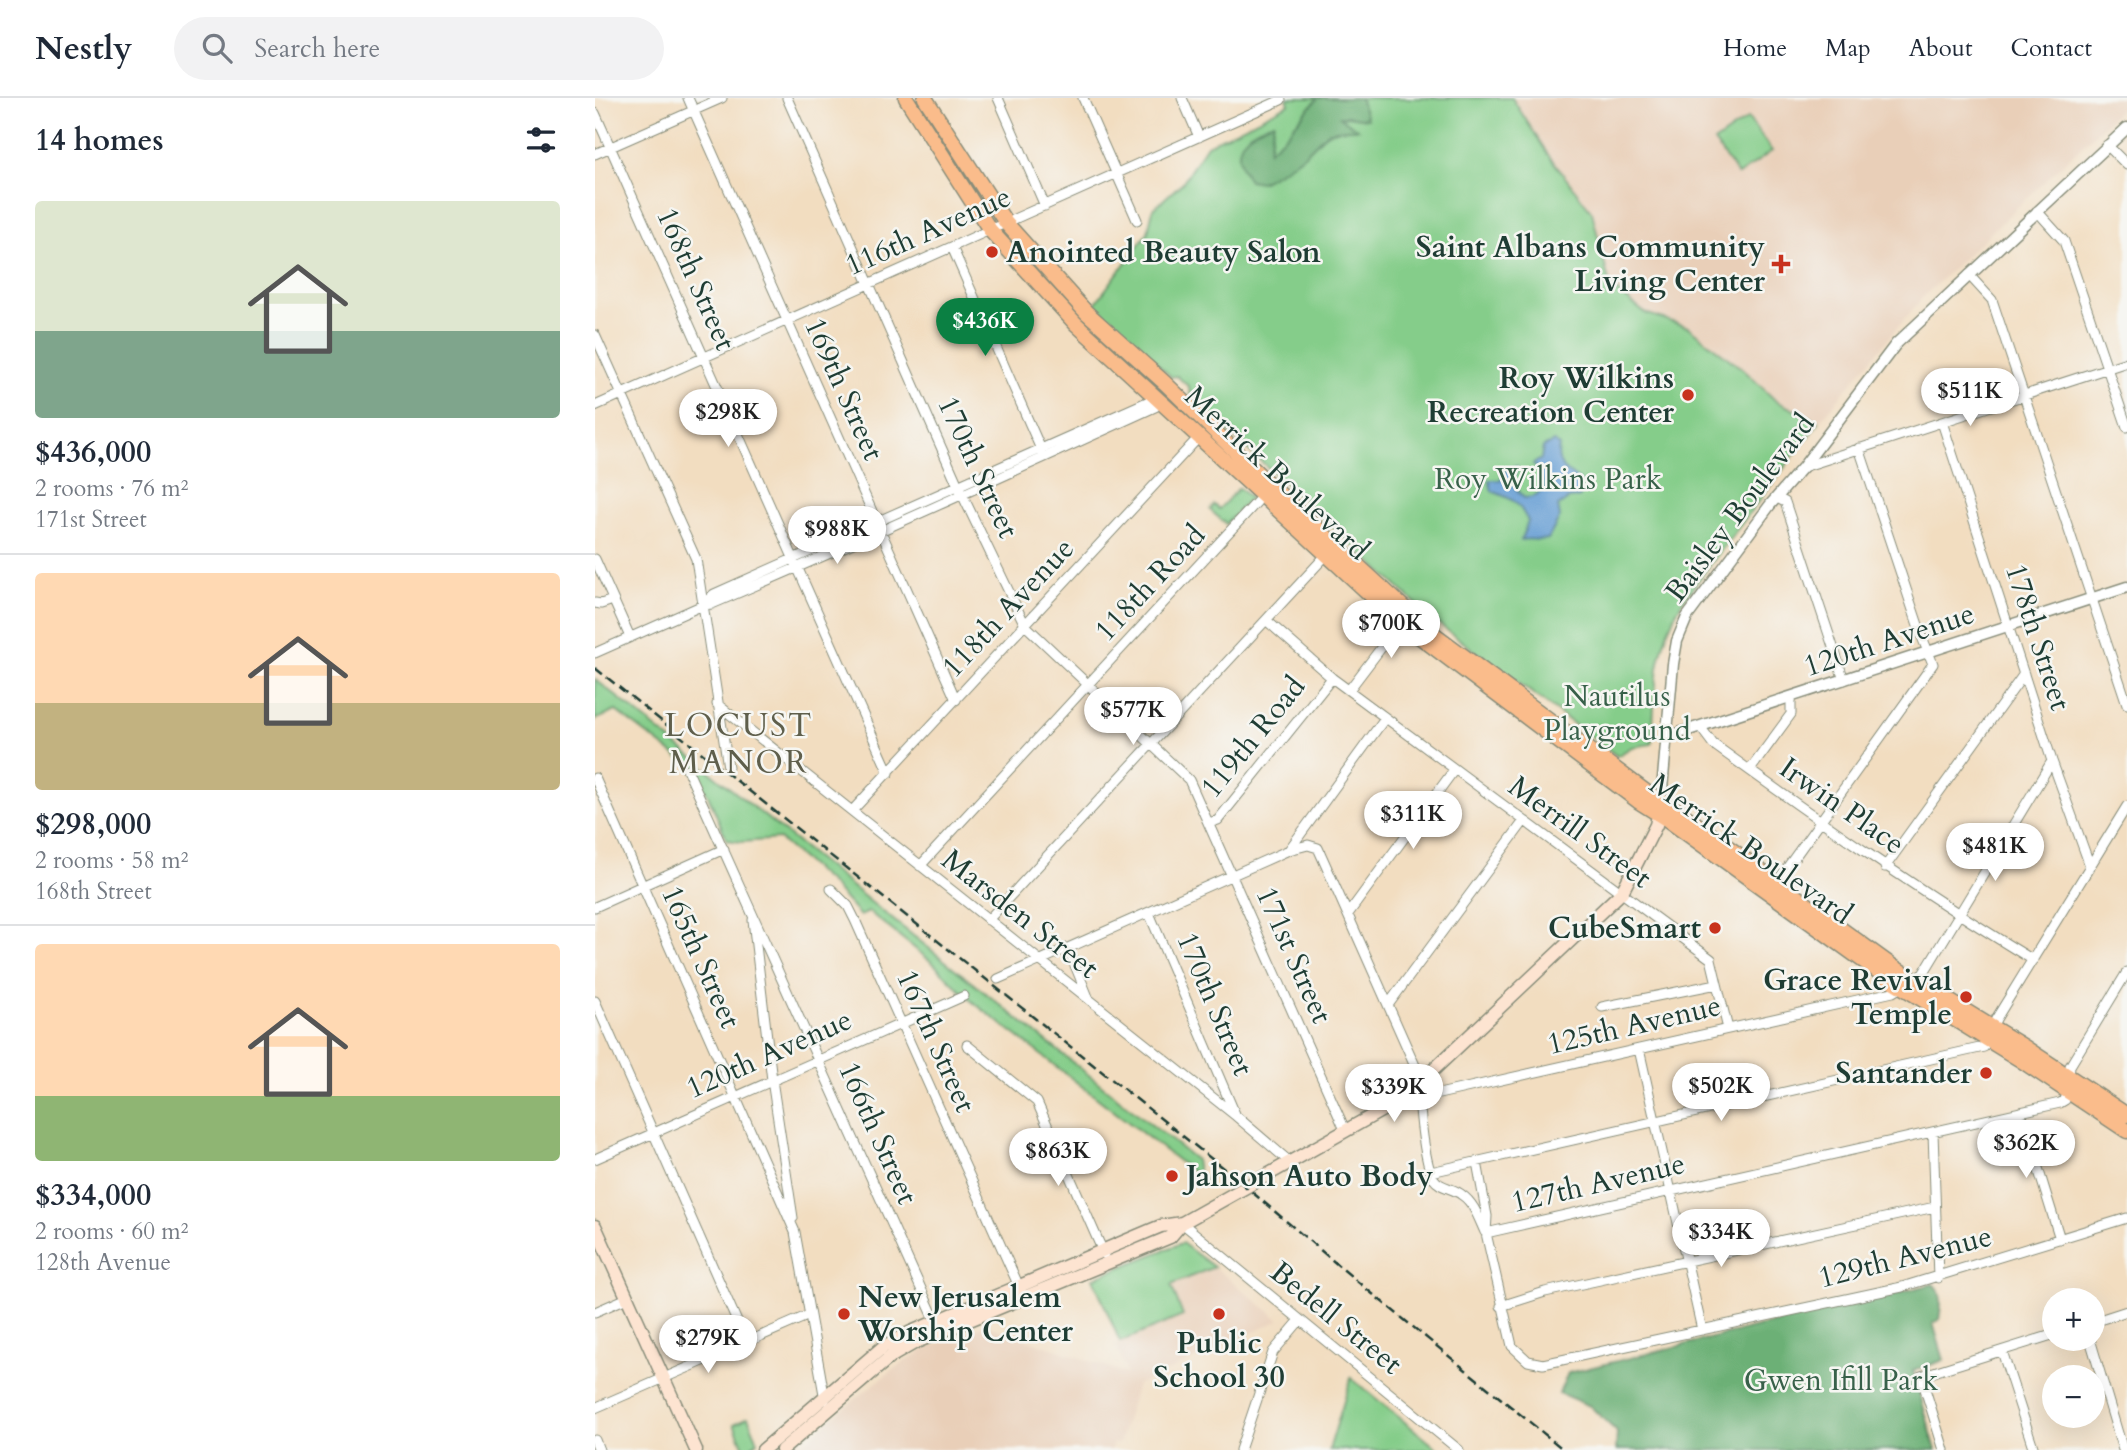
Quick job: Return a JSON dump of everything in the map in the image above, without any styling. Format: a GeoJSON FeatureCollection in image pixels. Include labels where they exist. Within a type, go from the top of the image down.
{"type":"FeatureCollection","features":[{"type":"Feature","properties":{"kind":"main road","name":"Merrick Boulevard"},"geometry":{"type":"LineString","coordinates":[[906,98],[990,230],[1076,324],[1199,438],[1268,491]]}},
{"type":"Feature","properties":{"kind":"main road","name":"Merrick Boulevard"},"geometry":{"type":"LineString","coordinates":[[925,98],[943,130],[1006,223],[1086,312],[1174,392],[1268,491],[1404,617],[1435,635],[1660,808],[1908,983],[2069,1083],[2127,1115]]}},
{"type":"Feature","properties":{"kind":"main road"},"geometry":{"type":"LineString","coordinates":[[930,139],[943,130]]}},
{"type":"Feature","properties":{"kind":"main road","name":"Baisley Boulevard"},"geometry":{"type":"LineString","coordinates":[[763,1450],[890,1357],[938,1327],[1105,1257],[1161,1226],[1182,1223],[1418,1090],[1428,1075],[1622,892],[1651,835],[1660,808]]}},
{"type":"Feature","properties":{"kind":"main road","name":"Merrick Boulevard"},"geometry":{"type":"LineString","coordinates":[[2069,1083],[2127,1130]]}},
{"type":"Feature","properties":{"kind":"main road"},"geometry":{"type":"LineString","coordinates":[[595,1226],[696,1450]]}},
{"type":"Feature","properties":{"kind":"main road","name":"Baisley Boulevard"},"geometry":{"type":"LineString","coordinates":[[782,1450],[827,1403]]}},
{"type":"Feature","properties":{"kind":"street","name":"169th Street"},"geometry":{"type":"LineString","coordinates":[[688,98],[955,700]]}},
{"type":"Feature","properties":{"kind":"street"},"geometry":{"type":"LineString","coordinates":[[595,154],[722,98]]}},
{"type":"Feature","properties":{"kind":"street","name":"170th Street"},"geometry":{"type":"LineString","coordinates":[[787,98],[960,490],[1025,625]]}},
{"type":"Feature","properties":{"kind":"street"},"geometry":{"type":"LineString","coordinates":[[998,98],[1045,206]]}},
{"type":"Feature","properties":{"kind":"street"},"geometry":{"type":"LineString","coordinates":[[1083,98],[1137,220]]}},
{"type":"Feature","properties":{"kind":"street"},"geometry":{"type":"LineString","coordinates":[[1182,98],[1199,137]]}},
{"type":"Feature","properties":{"kind":"street","name":"116th Avenue"},"geometry":{"type":"LineString","coordinates":[[595,406],[1281,99]]}},
{"type":"Feature","properties":{"kind":"street","name":"168th Street"},"geometry":{"type":"LineString","coordinates":[[595,113],[889,773]]}},
{"type":"Feature","properties":{"kind":"street","name":"Baisley Boulevard"},"geometry":{"type":"LineString","coordinates":[[1660,808],[1672,664],[1677,641],[1688,617],[1896,344],[2127,128]]}},
{"type":"Feature","properties":{"kind":"street"},"geometry":{"type":"LineString","coordinates":[[2107,145],[2127,165]]}},
{"type":"Feature","properties":{"kind":"street"},"geometry":{"type":"LineString","coordinates":[[2037,211],[2064,241],[2127,427]]}},
{"type":"Feature","properties":{"kind":"street"},"geometry":{"type":"LineString","coordinates":[[952,247],[1043,453]]}},
{"type":"Feature","properties":{"kind":"street"},"geometry":{"type":"LineString","coordinates":[[1969,275],[1993,300],[2127,704]]}},
{"type":"Feature","properties":{"kind":"street"},"geometry":{"type":"LineString","coordinates":[[595,335],[696,559],[728,767]]}},
{"type":"Feature","properties":{"kind":"street"},"geometry":{"type":"LineString","coordinates":[[1803,467],[2127,362]]}},
{"type":"Feature","properties":{"kind":"street"},"geometry":{"type":"LineString","coordinates":[[595,653],[703,605],[712,604],[796,563],[1043,453],[1149,401],[1158,400],[1174,392]]}},
{"type":"Feature","properties":{"kind":"street","name":"178th Street"},"geometry":{"type":"LineString","coordinates":[[1942,422],[2052,761],[2090,866]]}},
{"type":"Feature","properties":{"kind":"street","name":"118th Avenue"},"geometry":{"type":"LineString","coordinates":[[852,811],[1199,438]]}},
{"type":"Feature","properties":{"kind":"street"},"geometry":{"type":"LineString","coordinates":[[1772,888],[1933,664],[1859,448]]}},
{"type":"Feature","properties":{"kind":"street","name":"118th Road"},"geometry":{"type":"LineString","coordinates":[[920,866],[1268,491]]}},
{"type":"Feature","properties":{"kind":"street"},"geometry":{"type":"LineString","coordinates":[[1777,498],[1785,502],[1845,680]]}},
{"type":"Feature","properties":{"kind":"street"},"geometry":{"type":"LineString","coordinates":[[988,920],[1331,550]]}},
{"type":"Feature","properties":{"kind":"street"},"geometry":{"type":"LineString","coordinates":[[595,559],[630,637]]}},
{"type":"Feature","properties":{"kind":"street","name":"120th Avenue"},"geometry":{"type":"LineString","coordinates":[[1667,737],[2127,587]]}},
{"type":"Feature","properties":{"kind":"street"},"geometry":{"type":"LineString","coordinates":[[595,603],[613,600]]}},
{"type":"Feature","properties":{"kind":"street"},"geometry":{"type":"LineString","coordinates":[[1349,690],[1404,617]]}},
{"type":"Feature","properties":{"kind":"street","name":"Merrill Street"},"geometry":{"type":"LineString","coordinates":[[1266,620],[1332,678],[1711,959],[1728,1029]]}},
{"type":"Feature","properties":{"kind":"street","name":"171st Street"},"geometry":{"type":"LineString","coordinates":[[1025,625],[1189,780],[1346,1132]]}},
{"type":"Feature","properties":{"kind":"street"},"geometry":{"type":"LineString","coordinates":[[1885,867],[2024,674]]}},
{"type":"Feature","properties":{"kind":"street","name":"119th Road"},"geometry":{"type":"LineString","coordinates":[[1209,823],[1218,820],[1332,678]]}},
{"type":"Feature","properties":{"kind":"street"},"geometry":{"type":"LineString","coordinates":[[1750,770],[1791,714],[1791,698]]}},
{"type":"Feature","properties":{"kind":"street","name":"Marsden Street"},"geometry":{"type":"LineString","coordinates":[[717,704],[1236,1116],[1291,1163]]}},
{"type":"Feature","properties":{"kind":"street"},"geometry":{"type":"LineString","coordinates":[[1289,850],[1385,718]]}},
{"type":"Feature","properties":{"kind":"street","name":"Irwin Place"},"geometry":{"type":"LineString","coordinates":[[1700,728],[1713,744],[1885,867],[2033,960]]}},
{"type":"Feature","properties":{"kind":"street"},"geometry":{"type":"LineString","coordinates":[[1908,983],[1923,974],[2052,761]]}},
{"type":"Feature","properties":{"kind":"street"},"geometry":{"type":"LineString","coordinates":[[595,907],[724,849],[687,769]]}},
{"type":"Feature","properties":{"kind":"street"},"geometry":{"type":"LineString","coordinates":[[1348,914],[1454,770]]}},
{"type":"Feature","properties":{"kind":"street","name":"165th Street"},"geometry":{"type":"LineString","coordinates":[[595,778],[795,1232],[827,1403]]}},
{"type":"Feature","properties":{"kind":"street"},"geometry":{"type":"LineString","coordinates":[[1431,1172],[1983,1047],[2127,806]]}},
{"type":"Feature","properties":{"kind":"street"},"geometry":{"type":"LineString","coordinates":[[1388,1005],[1524,821]]}},
{"type":"Feature","properties":{"kind":"street"},"geometry":{"type":"LineString","coordinates":[[998,979],[1289,850],[1308,845],[1318,848],[1417,1070],[1431,1172],[1439,1184],[1469,1199],[1486,1233],[1501,1306],[1545,1292],[1935,1207]]}},
{"type":"Feature","properties":{"kind":"street","name":"166th Street"},"geometry":{"type":"LineString","coordinates":[[724,849],[938,1327]]}},
{"type":"Feature","properties":{"kind":"street","name":"167th Street"},"geometry":{"type":"LineString","coordinates":[[831,889],[848,906],[1021,1292]]}},
{"type":"Feature","properties":{"kind":"street"},"geometry":{"type":"LineString","coordinates":[[751,911],[772,1080],[795,1232]]}},
{"type":"Feature","properties":{"kind":"street","name":"170th Street"},"geometry":{"type":"LineString","coordinates":[[1149,913],[1236,1116]]}},
{"type":"Feature","properties":{"kind":"street"},"geometry":{"type":"LineString","coordinates":[[1068,948],[1088,999]]}},
{"type":"Feature","properties":{"kind":"street"},"geometry":{"type":"LineString","coordinates":[[2069,1083],[2070,1066],[2127,972]]}},
{"type":"Feature","properties":{"kind":"street","name":"125th Avenue"},"geometry":{"type":"LineString","coordinates":[[1418,1090],[1430,1096],[1893,992],[1908,983]]}},
{"type":"Feature","properties":{"kind":"street"},"geometry":{"type":"LineString","coordinates":[[1602,1007],[1717,984]]}},
{"type":"Feature","properties":{"kind":"street","name":"120th Avenue"},"geometry":{"type":"LineString","coordinates":[[595,1159],[964,996]]}},
{"type":"Feature","properties":{"kind":"street"},"geometry":{"type":"LineString","coordinates":[[595,1001],[747,1342]]}},
{"type":"Feature","properties":{"kind":"street"},"geometry":{"type":"LineString","coordinates":[[967,1045],[1037,1102],[1105,1257]]}},
{"type":"Feature","properties":{"kind":"street"},"geometry":{"type":"LineString","coordinates":[[1639,1049],[1702,1329]]}},
{"type":"Feature","properties":{"kind":"street","name":"127th Avenue"},"geometry":{"type":"LineString","coordinates":[[1486,1233],[2060,1104],[2065,1100],[2069,1083]]}},
{"type":"Feature","properties":{"kind":"street"},"geometry":{"type":"LineString","coordinates":[[2021,1113],[2060,1239]]}},
{"type":"Feature","properties":{"kind":"street"},"geometry":{"type":"LineString","coordinates":[[1933,1132],[1938,1278]]}},
{"type":"Feature","properties":{"kind":"street"},"geometry":{"type":"LineString","coordinates":[[1477,1163],[1487,1216],[1486,1233]]}},
{"type":"Feature","properties":{"kind":"street"},"geometry":{"type":"LineString","coordinates":[[768,1169],[785,1164]]}},
{"type":"Feature","properties":{"kind":"street","name":"129th Avenue"},"geometry":{"type":"LineString","coordinates":[[1501,1306],[1512,1346],[1528,1360],[1543,1364],[1938,1278],[2127,1218]]}},
{"type":"Feature","properties":{"kind":"street","name":"Bedell Street"},"geometry":{"type":"LineString","coordinates":[[1182,1223],[1459,1450]]}},
{"type":"Feature","properties":{"kind":"street"},"geometry":{"type":"LineString","coordinates":[[595,1312],[627,1298]]}},
{"type":"Feature","properties":{"kind":"street"},"geometry":{"type":"LineString","coordinates":[[2105,1318],[2127,1311]]}},
{"type":"Feature","properties":{"kind":"street"},"geometry":{"type":"LineString","coordinates":[[595,1408],[809,1315]]}},
{"type":"Feature","properties":{"kind":"street"},"geometry":{"type":"LineString","coordinates":[[1240,1450],[1273,1352],[1300,1320]]}},
{"type":"Feature","properties":{"kind":"street"},"geometry":{"type":"LineString","coordinates":[[1944,1450],[1921,1376],[2042,1338]]}},
{"type":"Feature","properties":{"kind":"street"},"geometry":{"type":"LineString","coordinates":[[2002,1350],[2034,1450]]}},
{"type":"Feature","properties":{"kind":"street"},"geometry":{"type":"LineString","coordinates":[[2094,1351],[2123,1450]]}},
{"type":"Feature","properties":{"kind":"street"},"geometry":{"type":"LineString","coordinates":[[595,1440],[599,1450]]}},
{"type":"Feature","properties":{"kind":"shaded area","name":"Saint Albans Community Living Center"},"geometry":{"type":"Polygon","coordinates":[[[1512,98],[2127,98],[2127,103],[1923,297],[1819,422],[1776,401],[1745,371],[1688,327],[1645,313],[1610,286],[1592,212],[1549,156],[1512,98]]]}},
{"type":"Feature","properties":{"kind":"shaded area"},"geometry":{"type":"Polygon","coordinates":[[[1214,1267],[1280,1320],[1137,1385],[1119,1444],[1113,1443],[1110,1450],[797,1450],[834,1416],[895,1368],[925,1349],[985,1325],[1127,1374],[1116,1345],[1183,1316],[1170,1285],[1214,1267]]]}},
{"type":"Feature","properties":{"kind":"green space","name":"Roy Wilkins Park"},"geometry":{"type":"Polygon","coordinates":[[[1287,98],[1512,98],[1549,156],[1592,212],[1610,286],[1645,313],[1688,327],[1745,371],[1776,401],[1819,422],[1682,602],[1673,619],[1661,653],[1652,744],[1632,747],[1617,756],[1436,622],[1190,396],[1189,387],[1177,376],[1171,377],[1095,304],[1148,232],[1153,209],[1182,183],[1207,145],[1289,104],[1287,98]]]}},
{"type":"Feature","properties":{"kind":"green space"},"geometry":{"type":"Polygon","coordinates":[[[1318,98],[1360,98],[1367,119],[1340,117],[1357,129],[1330,132],[1283,170],[1261,182],[1249,180],[1239,159],[1239,151],[1247,137],[1274,122],[1269,150],[1318,98]]]}},
{"type":"Feature","properties":{"kind":"green space"},"geometry":{"type":"Polygon","coordinates":[[[1748,118],[1772,151],[1738,175],[1714,142],[1748,118]]]}},
{"type":"Feature","properties":{"kind":"green space"},"geometry":{"type":"Polygon","coordinates":[[[1239,488],[1250,498],[1226,524],[1210,510],[1214,505],[1219,509],[1239,488]]]}},
{"type":"Feature","properties":{"kind":"green space"},"geometry":{"type":"Polygon","coordinates":[[[595,679],[1196,1160],[1198,1171],[1207,1183],[969,999],[933,963],[869,912],[860,916],[830,883],[779,839],[742,842],[727,840],[708,795],[692,768],[616,711],[595,720],[595,679]]]}},
{"type":"Feature","properties":{"kind":"green space"},"geometry":{"type":"Polygon","coordinates":[[[1182,1243],[1214,1267],[1171,1285],[1183,1316],[1120,1342],[1093,1278],[1182,1243]]]}},
{"type":"Feature","properties":{"kind":"green space","name":"Gwen Ifill Park"},"geometry":{"type":"Polygon","coordinates":[[[1933,1284],[1939,1292],[1941,1305],[1939,1320],[1933,1323],[1944,1360],[1913,1371],[1936,1450],[1616,1450],[1617,1432],[1590,1406],[1559,1393],[1568,1373],[1933,1284]]]}},
{"type":"Feature","properties":{"kind":"green space"},"geometry":{"type":"Polygon","coordinates":[[[1351,1378],[1439,1450],[1329,1450],[1351,1378]]]}},
{"type":"Feature","properties":{"kind":"green space"},"geometry":{"type":"Polygon","coordinates":[[[748,1417],[758,1441],[745,1450],[734,1424],[748,1417]]]}},
{"type":"Feature","properties":{"kind":"water"},"geometry":{"type":"Polygon","coordinates":[[[1554,442],[1559,446],[1560,464],[1581,482],[1580,497],[1569,499],[1558,506],[1560,517],[1548,539],[1521,540],[1528,521],[1514,502],[1492,491],[1489,480],[1500,480],[1507,468],[1517,466],[1513,485],[1524,498],[1533,497],[1545,488],[1538,469],[1533,464],[1541,459],[1543,447],[1554,442]]]}},
{"type":"Feature","properties":{"kind":"railway"},"geometry":{"type":"LineString","coordinates":[[595,668],[1233,1176],[1564,1450]]}},
{"type":"Feature","properties":{"kind":"place","name":"Anointed Beauty Salon"},"geometry":{"type":"Point","coordinates":[992,252]}},
{"type":"Feature","properties":{"kind":"place","name":"Saint Albans Community Living Center"},"geometry":{"type":"Point","coordinates":[1781,264]}},
{"type":"Feature","properties":{"kind":"place","name":"Roy Wilkins Recreation Center"},"geometry":{"type":"Point","coordinates":[1688,395]}},
{"type":"Feature","properties":{"kind":"place","name":"CubeSmart"},"geometry":{"type":"Point","coordinates":[1715,928]}},
{"type":"Feature","properties":{"kind":"place","name":"Grace Revival Temple"},"geometry":{"type":"Point","coordinates":[1966,997]}},
{"type":"Feature","properties":{"kind":"place","name":"Santander"},"geometry":{"type":"Point","coordinates":[1986,1073]}},
{"type":"Feature","properties":{"kind":"place","name":"Jahson Auto Body"},"geometry":{"type":"Point","coordinates":[1172,1176]}},
{"type":"Feature","properties":{"kind":"place","name":"New Jerusalem Worship Center"},"geometry":{"type":"Point","coordinates":[844,1314]}},
{"type":"Feature","properties":{"kind":"place","name":"Public School 30"},"geometry":{"type":"Point","coordinates":[1219,1314]}},
{"type":"Feature","properties":{"kind":"district","name":"LOCUST MANOR"},"geometry":{"type":"Point","coordinates":[739,744]}},
{"type":"Feature","properties":{"kind":"park label","name":"Nautilus Playground"},"geometry":{"type":"Point","coordinates":[1617,713]}}]}
